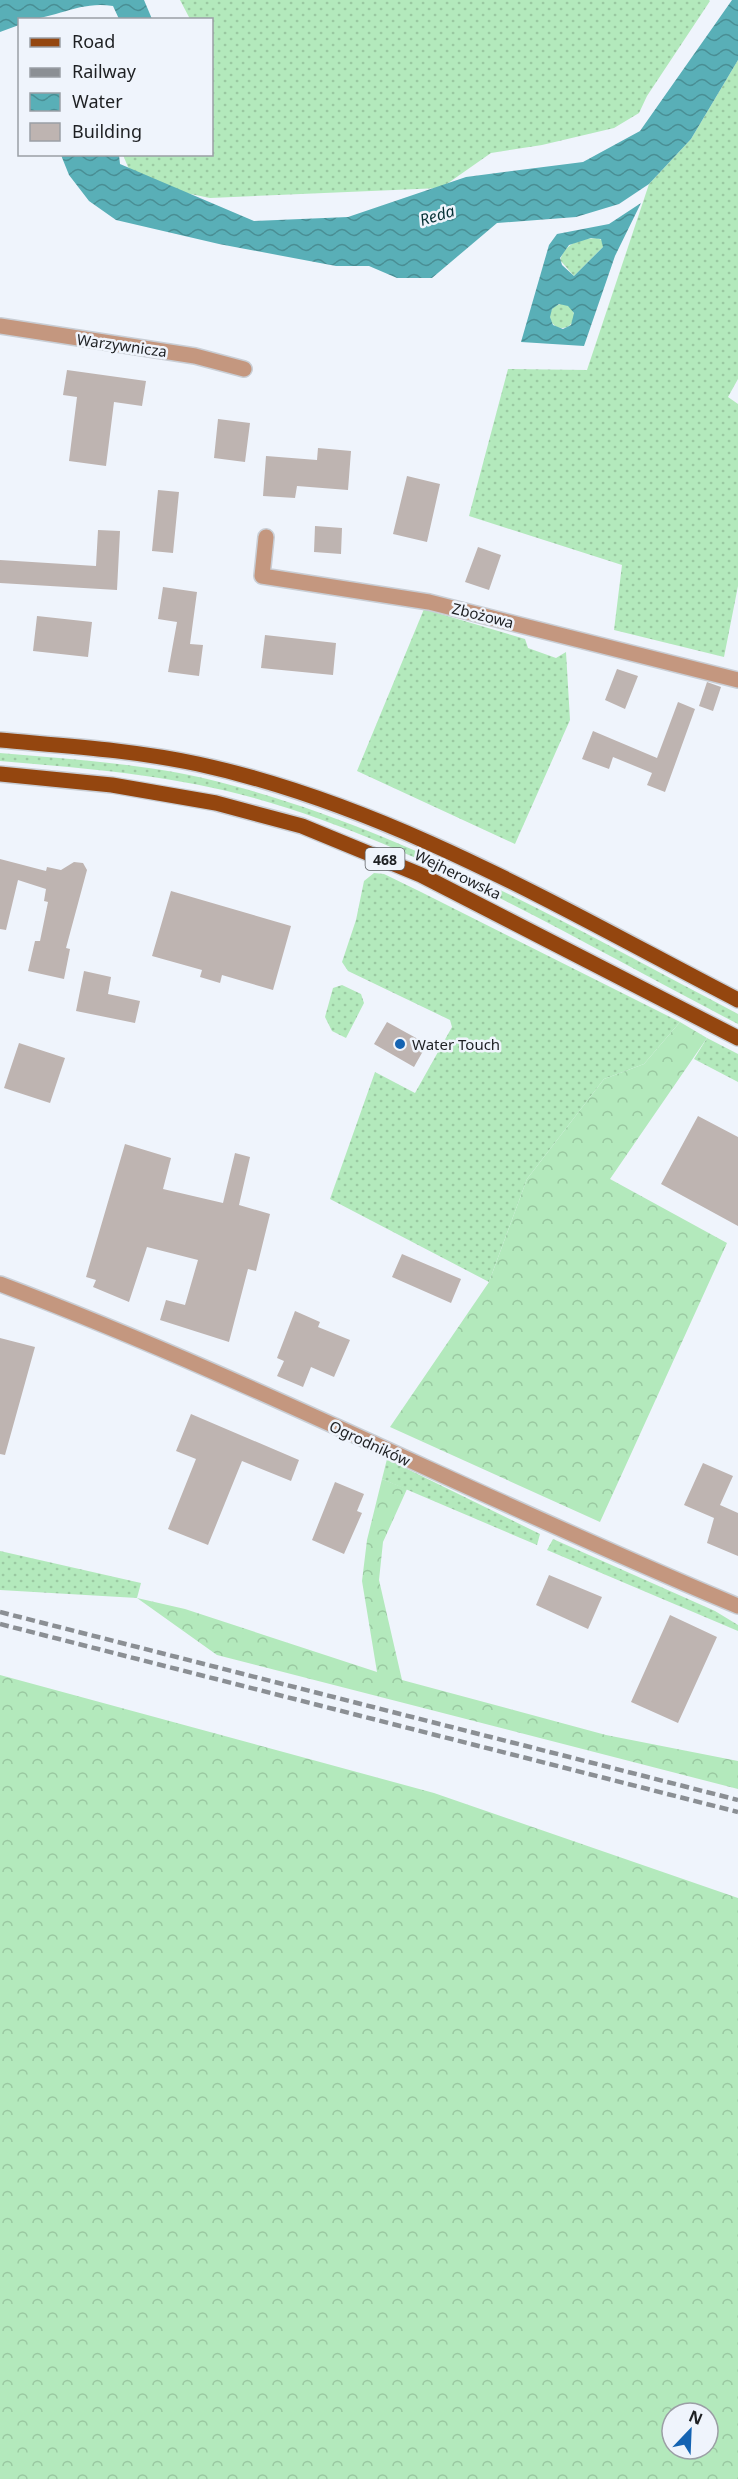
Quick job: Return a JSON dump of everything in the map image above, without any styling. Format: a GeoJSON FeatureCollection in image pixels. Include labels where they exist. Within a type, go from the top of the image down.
{"type":"FeatureCollection","features":[{"type":"Feature","properties":{"kind":"main road","name":"Wejherowska"},"geometry":{"type":"LineString","coordinates":[[0,740],[110,750],[198,764],[316,798],[389,825],[452,853],[738,1000]]}},
{"type":"Feature","properties":{"kind":"main road","name":"Wejherowska"},"geometry":{"type":"LineString","coordinates":[[0,774],[112,785],[216,802],[302,826],[431,880],[738,1038]]}},
{"type":"Feature","properties":{"kind":"street","name":"Warzywnicza"},"geometry":{"type":"LineString","coordinates":[[0,326],[195,356],[244,369]]}},
{"type":"Feature","properties":{"kind":"street","name":"Zbożowa"},"geometry":{"type":"LineString","coordinates":[[266,537],[262,576],[429,602],[738,680]]}},
{"type":"Feature","properties":{"kind":"street","name":"Ogrodników"},"geometry":{"type":"LineString","coordinates":[[0,1284],[192,1361],[602,1549],[738,1606]]}},
{"type":"Feature","properties":{"kind":"green space"},"geometry":{"type":"Polygon","coordinates":[[[180,0],[710,1],[647,96],[639,113],[614,128],[542,145],[491,153],[441,188],[210,198],[152,186],[128,167],[123,156],[213,156],[213,18],[189,18],[180,0]]]}},
{"type":"Feature","properties":{"kind":"green space"},"geometry":{"type":"Polygon","coordinates":[[[738,60],[738,379],[728,397],[738,404],[738,586],[724,657],[614,630],[622,565],[469,516],[508,369],[587,370],[649,184],[691,139],[738,60]]]}},
{"type":"Feature","properties":{"kind":"green space"},"geometry":{"type":"Polygon","coordinates":[[[597,238],[604,241],[603,247],[574,276],[560,260],[563,254],[574,243],[597,238]]]}},
{"type":"Feature","properties":{"kind":"green space"},"geometry":{"type":"Polygon","coordinates":[[[562,304],[571,307],[574,316],[571,325],[562,328],[553,325],[550,316],[553,307],[562,304]]]}},
{"type":"Feature","properties":{"kind":"green space"},"geometry":{"type":"Polygon","coordinates":[[[424,609],[525,639],[528,648],[556,658],[566,652],[570,720],[515,844],[357,771],[424,609]]]}},
{"type":"Feature","properties":{"kind":"green space"},"geometry":{"type":"Polygon","coordinates":[[[0,753],[102,762],[178,773],[274,797],[343,821],[478,879],[543,912],[738,1014],[738,1024],[494,895],[368,837],[304,813],[239,794],[180,781],[0,761],[0,753]]]}},
{"type":"Feature","properties":{"kind":"green space"},"geometry":{"type":"Polygon","coordinates":[[[374,873],[384,874],[421,892],[680,1022],[644,1064],[604,1079],[527,1179],[489,1282],[330,1199],[375,1072],[415,1093],[452,1027],[450,1020],[348,971],[342,962],[356,920],[364,881],[374,873]]]}},
{"type":"Feature","properties":{"kind":"green space"},"geometry":{"type":"Polygon","coordinates":[[[342,985],[361,994],[364,1003],[346,1038],[332,1031],[325,1017],[333,988],[342,985]]]}},
{"type":"Feature","properties":{"kind":"green space"},"geometry":{"type":"Polygon","coordinates":[[[680,1022],[707,1038],[610,1179],[727,1243],[600,1522],[390,1427],[489,1282],[527,1179],[604,1079],[644,1064],[680,1022]]]}},
{"type":"Feature","properties":{"kind":"green space"},"geometry":{"type":"Polygon","coordinates":[[[707,1038],[738,1054],[738,1082],[694,1059],[707,1038]]]}},
{"type":"Feature","properties":{"kind":"green space"},"geometry":{"type":"Polygon","coordinates":[[[387,1459],[540,1534],[537,1545],[382,1479],[387,1459]]]}},
{"type":"Feature","properties":{"kind":"green space"},"geometry":{"type":"Polygon","coordinates":[[[382,1479],[407,1489],[383,1542],[379,1580],[402,1680],[606,1735],[738,1761],[738,1789],[217,1655],[137,1598],[185,1609],[377,1672],[362,1581],[367,1540],[382,1479]]]}},
{"type":"Feature","properties":{"kind":"green space"},"geometry":{"type":"Polygon","coordinates":[[[553,1539],[715,1611],[738,1625],[738,1631],[547,1550],[553,1539]]]}},
{"type":"Feature","properties":{"kind":"green space"},"geometry":{"type":"Polygon","coordinates":[[[0,1551],[141,1583],[137,1598],[0,1590],[0,1551]]]}},
{"type":"Feature","properties":{"kind":"green space"},"geometry":{"type":"Polygon","coordinates":[[[0,1675],[434,1793],[738,1898],[738,2479],[0,2479],[0,1675]]]}},
{"type":"Feature","properties":{"kind":"water"},"geometry":{"type":"Polygon","coordinates":[[[0,0],[144,0],[152,18],[119,18],[113,6],[89,6],[44,17],[18,18],[18,25],[0,32],[0,0]]]}},
{"type":"Feature","properties":{"kind":"water","name":"Reda"},"geometry":{"type":"Polygon","coordinates":[[[732,0],[738,0],[738,60],[691,139],[649,184],[619,204],[576,217],[497,223],[432,278],[397,278],[369,266],[336,266],[219,244],[116,220],[89,201],[69,175],[61,156],[119,156],[120,164],[254,221],[348,217],[466,177],[583,162],[640,131],[732,0]]]}},
{"type":"Feature","properties":{"kind":"water"},"geometry":{"type":"Polygon","coordinates":[[[641,203],[615,256],[584,346],[521,342],[549,245],[557,234],[609,224],[641,203]],[[591,238],[569,245],[560,258],[562,265],[574,276],[603,247],[601,239],[591,238]],[[559,304],[552,309],[550,317],[553,325],[563,329],[571,325],[574,313],[568,306],[559,304]]]}},
{"type":"Feature","properties":{"kind":"building"},"geometry":{"type":"Polygon","coordinates":[[[67,370],[146,381],[142,406],[114,402],[106,466],[69,461],[77,397],[63,395],[67,370]]]}},
{"type":"Feature","properties":{"kind":"building"},"geometry":{"type":"Polygon","coordinates":[[[218,419],[250,423],[245,462],[214,458],[218,419]]]}},
{"type":"Feature","properties":{"kind":"building"},"geometry":{"type":"Polygon","coordinates":[[[318,448],[351,451],[348,490],[297,486],[295,498],[263,496],[266,456],[317,460],[318,448]]]}},
{"type":"Feature","properties":{"kind":"building"},"geometry":{"type":"Polygon","coordinates":[[[407,476],[440,484],[427,542],[393,534],[407,476]]]}},
{"type":"Feature","properties":{"kind":"building"},"geometry":{"type":"Polygon","coordinates":[[[158,490],[179,492],[173,553],[152,551],[158,490]]]}},
{"type":"Feature","properties":{"kind":"building"},"geometry":{"type":"Polygon","coordinates":[[[315,526],[342,528],[341,554],[314,552],[315,526]]]}},
{"type":"Feature","properties":{"kind":"building"},"geometry":{"type":"Polygon","coordinates":[[[98,530],[120,531],[117,590],[0,583],[0,560],[96,566],[98,530]]]}},
{"type":"Feature","properties":{"kind":"building"},"geometry":{"type":"Polygon","coordinates":[[[478,547],[501,555],[489,590],[465,582],[478,547]]]}},
{"type":"Feature","properties":{"kind":"building"},"geometry":{"type":"Polygon","coordinates":[[[163,587],[197,592],[190,644],[203,645],[199,676],[168,672],[177,622],[158,619],[163,587]]]}},
{"type":"Feature","properties":{"kind":"building"},"geometry":{"type":"Polygon","coordinates":[[[37,616],[92,622],[88,657],[33,651],[37,616]]]}},
{"type":"Feature","properties":{"kind":"building"},"geometry":{"type":"Polygon","coordinates":[[[265,635],[336,643],[333,675],[261,668],[265,635]]]}},
{"type":"Feature","properties":{"kind":"building"},"geometry":{"type":"Polygon","coordinates":[[[617,669],[638,676],[625,709],[605,700],[617,669]]]}},
{"type":"Feature","properties":{"kind":"building"},"geometry":{"type":"Polygon","coordinates":[[[707,682],[721,687],[713,711],[699,706],[707,682]]]}},
{"type":"Feature","properties":{"kind":"building"},"geometry":{"type":"Polygon","coordinates":[[[678,702],[695,709],[665,792],[647,785],[652,773],[613,757],[609,769],[582,759],[593,731],[657,758],[678,702]]]}},
{"type":"Feature","properties":{"kind":"building"},"geometry":{"type":"Polygon","coordinates":[[[0,859],[46,871],[47,867],[61,870],[74,862],[83,863],[87,870],[66,948],[70,949],[64,979],[28,971],[35,941],[40,941],[48,902],[44,901],[46,889],[18,880],[6,930],[0,929],[0,859]]]}},
{"type":"Feature","properties":{"kind":"building"},"geometry":{"type":"Polygon","coordinates":[[[171,891],[291,926],[273,990],[222,975],[220,983],[200,977],[202,970],[152,956],[171,891]]]}},
{"type":"Feature","properties":{"kind":"building"},"geometry":{"type":"Polygon","coordinates":[[[84,971],[111,977],[108,994],[140,1001],[135,1023],[76,1011],[84,971]]]}},
{"type":"Feature","properties":{"kind":"building","name":"Water Touch"},"geometry":{"type":"Polygon","coordinates":[[[387,1022],[427,1044],[414,1067],[374,1044],[387,1022]]]}},
{"type":"Feature","properties":{"kind":"building"},"geometry":{"type":"Polygon","coordinates":[[[19,1043],[65,1058],[50,1103],[4,1088],[19,1043]]]}},
{"type":"Feature","properties":{"kind":"building"},"geometry":{"type":"Polygon","coordinates":[[[698,1116],[738,1137],[738,1226],[661,1184],[698,1116]]]}},
{"type":"Feature","properties":{"kind":"building"},"geometry":{"type":"Polygon","coordinates":[[[125,1144],[171,1158],[163,1189],[223,1203],[235,1153],[250,1157],[239,1205],[270,1214],[256,1271],[248,1269],[229,1342],[160,1320],[166,1300],[185,1305],[198,1260],[147,1247],[129,1302],[93,1287],[96,1280],[86,1277],[125,1144]]]}},
{"type":"Feature","properties":{"kind":"building"},"geometry":{"type":"Polygon","coordinates":[[[402,1254],[461,1279],[451,1303],[392,1277],[402,1254]]]}},
{"type":"Feature","properties":{"kind":"building"},"geometry":{"type":"Polygon","coordinates":[[[295,1311],[320,1322],[318,1327],[350,1340],[334,1377],[311,1367],[303,1387],[277,1376],[284,1361],[277,1358],[295,1311]]]}},
{"type":"Feature","properties":{"kind":"building"},"geometry":{"type":"Polygon","coordinates":[[[0,1338],[35,1347],[5,1455],[0,1454],[0,1338]]]}},
{"type":"Feature","properties":{"kind":"building"},"geometry":{"type":"Polygon","coordinates":[[[191,1414],[299,1460],[291,1481],[242,1461],[208,1545],[168,1529],[196,1459],[176,1451],[191,1414]]]}},
{"type":"Feature","properties":{"kind":"building"},"geometry":{"type":"Polygon","coordinates":[[[703,1463],[733,1476],[720,1505],[738,1513],[738,1556],[707,1543],[714,1518],[684,1505],[703,1463]]]}},
{"type":"Feature","properties":{"kind":"building"},"geometry":{"type":"Polygon","coordinates":[[[335,1482],[364,1494],[357,1511],[362,1513],[344,1554],[312,1540],[335,1482]]]}},
{"type":"Feature","properties":{"kind":"building"},"geometry":{"type":"Polygon","coordinates":[[[549,1575],[602,1597],[588,1629],[536,1605],[549,1575]]]}},
{"type":"Feature","properties":{"kind":"building"},"geometry":{"type":"Polygon","coordinates":[[[670,1615],[717,1637],[678,1723],[631,1702],[670,1615]]]}},
{"type":"Feature","properties":{"kind":"railway"},"geometry":{"type":"LineString","coordinates":[[0,1612],[738,1800]]}},
{"type":"Feature","properties":{"kind":"railway"},"geometry":{"type":"LineString","coordinates":[[0,1624],[738,1812]]}},
{"type":"Feature","properties":{"kind":"place","name":"Water Touch"},"geometry":{"type":"Point","coordinates":[400,1044]}}]}
